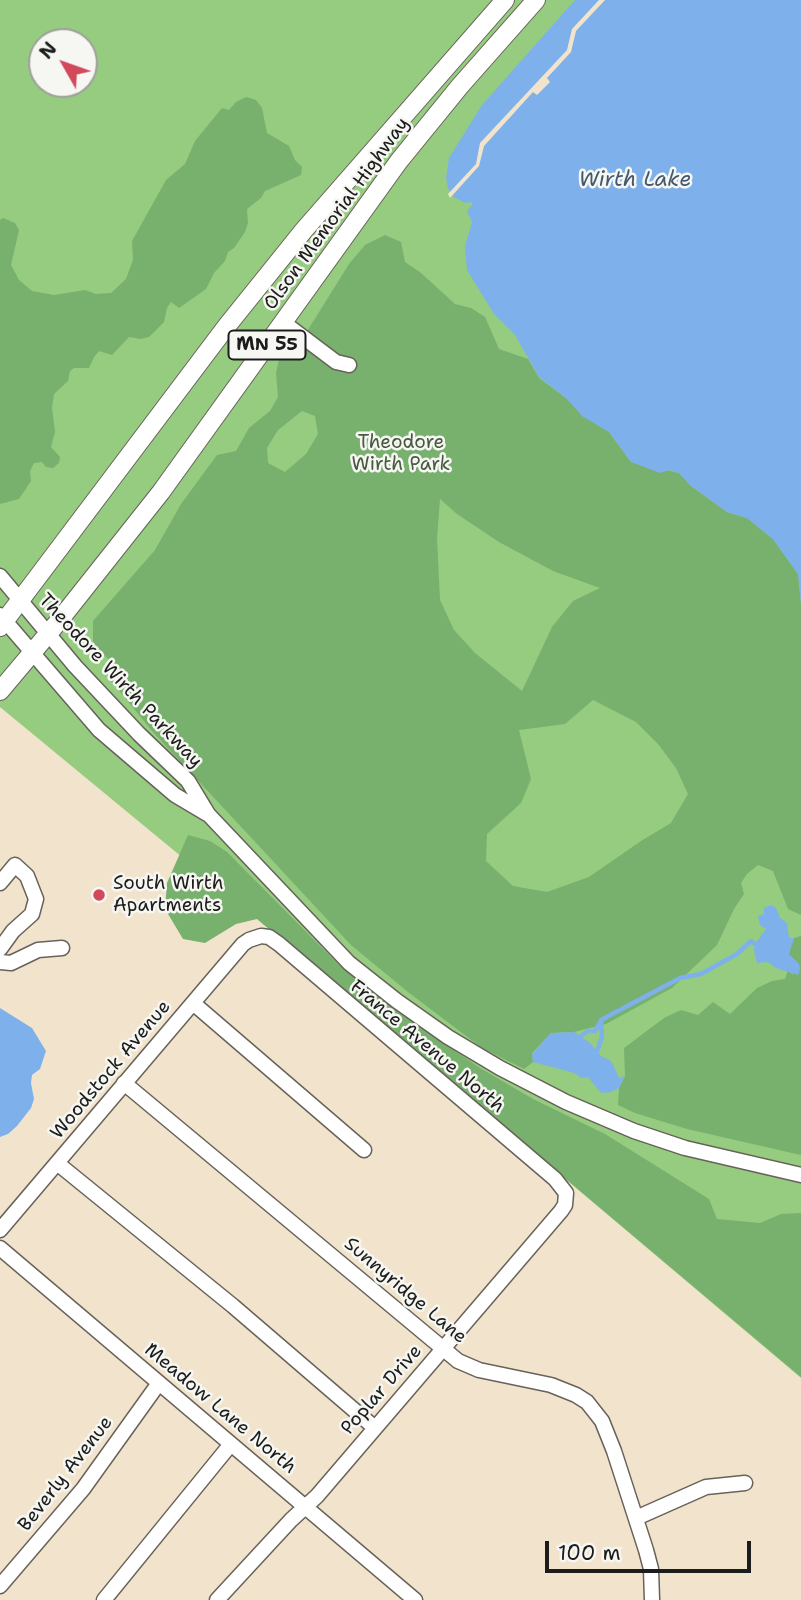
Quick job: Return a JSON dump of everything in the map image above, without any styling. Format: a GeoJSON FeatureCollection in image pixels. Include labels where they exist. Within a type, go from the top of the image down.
{"type":"FeatureCollection","features":[{"type":"Feature","properties":{"kind":"main road","name":"Olson Memorial Highway"},"geometry":{"type":"LineString","coordinates":[[2,621],[286,252],[505,0]]}},
{"type":"Feature","properties":{"kind":"main road","name":"Olson Memorial Highway"},"geometry":{"type":"LineString","coordinates":[[0,691],[161,492],[399,161],[460,86],[536,0]]}},
{"type":"Feature","properties":{"kind":"street"},"geometry":{"type":"LineString","coordinates":[[283,322],[336,362],[349,365]]}},
{"type":"Feature","properties":{"kind":"street","name":"Theodore Wirth Parkway"},"geometry":{"type":"LineString","coordinates":[[0,576],[48,634],[139,734],[188,782],[208,814],[349,963],[397,1001],[447,1037],[566,1102],[634,1131],[685,1148],[801,1175]]}},
{"type":"Feature","properties":{"kind":"street","name":"Theodore Wirth Parkway"},"geometry":{"type":"LineString","coordinates":[[2,621],[99,730],[175,795],[208,814]]}},
{"type":"Feature","properties":{"kind":"street"},"geometry":{"type":"LineString","coordinates":[[0,883],[15,865],[27,876],[36,899],[32,914],[13,931],[0,949]]}},
{"type":"Feature","properties":{"kind":"street","name":"Woodstock Avenue"},"geometry":{"type":"LineString","coordinates":[[0,1230],[243,944],[255,937]]}},
{"type":"Feature","properties":{"kind":"street","name":"France Avenue North"},"geometry":{"type":"LineString","coordinates":[[255,937],[269,937],[279,944],[555,1179],[567,1198]]}},
{"type":"Feature","properties":{"kind":"street"},"geometry":{"type":"LineString","coordinates":[[0,962],[11,964],[38,950],[62,948]]}},
{"type":"Feature","properties":{"kind":"street"},"geometry":{"type":"LineString","coordinates":[[193,1003],[363,1150]]}},
{"type":"Feature","properties":{"kind":"street","name":"Sunnyridge Lane"},"geometry":{"type":"LineString","coordinates":[[124,1083],[443,1349],[468,1366],[551,1385],[587,1402],[602,1421],[636,1518],[651,1569],[652,1600]]}},
{"type":"Feature","properties":{"kind":"street"},"geometry":{"type":"LineString","coordinates":[[58,1163],[233,1306],[375,1428]]}},
{"type":"Feature","properties":{"kind":"street","name":"Poplar Drive"},"geometry":{"type":"LineString","coordinates":[[217,1600],[306,1507],[375,1428],[561,1212],[567,1198]]}},
{"type":"Feature","properties":{"kind":"street","name":"Meadow Lane North"},"geometry":{"type":"LineString","coordinates":[[0,1248],[415,1600]]}},
{"type":"Feature","properties":{"kind":"street","name":"Beverly Avenue"},"geometry":{"type":"LineString","coordinates":[[0,1586],[83,1489],[159,1383]]}},
{"type":"Feature","properties":{"kind":"street"},"geometry":{"type":"LineString","coordinates":[[104,1600],[231,1444]]}},
{"type":"Feature","properties":{"kind":"street"},"geometry":{"type":"LineString","coordinates":[[636,1518],[706,1487],[746,1483]]}},
{"type":"Feature","properties":{"kind":"green space","name":"Theodore Wirth Park"},"geometry":{"type":"Polygon","coordinates":[[[0,0],[801,0],[801,1378],[274,933],[0,707],[0,0]]]}},
{"type":"Feature","properties":{"kind":"green space"},"geometry":{"type":"Polygon","coordinates":[[[246,97],[256,100],[262,108],[267,133],[289,146],[295,160],[302,167],[301,175],[265,191],[261,198],[247,209],[248,223],[245,232],[228,252],[206,289],[179,308],[171,302],[164,322],[149,337],[129,337],[112,355],[99,351],[89,368],[74,368],[70,371],[68,381],[54,394],[52,408],[55,432],[51,447],[60,457],[59,463],[53,468],[46,467],[42,462],[34,463],[30,471],[31,481],[19,499],[0,504],[0,220],[3,218],[15,223],[19,230],[11,265],[19,280],[32,291],[54,295],[85,290],[96,294],[111,293],[126,279],[133,260],[132,241],[166,180],[185,164],[195,141],[222,108],[229,110],[236,102],[246,97]]]}},
{"type":"Feature","properties":{"kind":"green space"},"geometry":{"type":"Polygon","coordinates":[[[385,235],[401,242],[405,262],[455,304],[471,308],[485,317],[499,349],[528,359],[539,378],[566,398],[583,416],[609,432],[631,462],[679,473],[691,486],[727,512],[747,518],[773,539],[798,574],[801,603],[801,915],[788,909],[773,871],[758,865],[741,883],[744,894],[717,945],[672,988],[606,1024],[574,1032],[551,1033],[532,1053],[533,1062],[524,1069],[482,1048],[351,945],[152,731],[104,672],[109,660],[93,642],[93,621],[155,550],[181,504],[217,455],[236,451],[249,428],[270,411],[278,397],[276,373],[279,359],[296,349],[349,264],[365,245],[385,235]],[[302,411],[278,430],[267,448],[268,463],[285,472],[306,454],[318,434],[315,416],[302,411]],[[440,499],[437,539],[440,600],[454,630],[475,653],[522,691],[552,627],[573,601],[600,588],[553,571],[499,542],[457,514],[440,499]],[[593,700],[565,724],[519,730],[531,779],[521,803],[487,834],[486,861],[513,886],[547,892],[589,877],[671,823],[688,794],[676,768],[658,744],[636,722],[593,700]]]}},
{"type":"Feature","properties":{"kind":"green space"},"geometry":{"type":"Polygon","coordinates":[[[188,835],[210,841],[227,852],[338,964],[405,1017],[480,1068],[533,1099],[605,1134],[709,1199],[717,1219],[760,1223],[781,1214],[801,1213],[801,1377],[257,919],[236,924],[205,943],[183,939],[165,909],[167,883],[188,835]]]}},
{"type":"Feature","properties":{"kind":"green space"},"geometry":{"type":"Polygon","coordinates":[[[801,936],[801,1155],[687,1129],[618,1105],[619,1088],[625,1076],[624,1048],[664,1018],[681,1010],[698,1015],[713,1002],[730,1014],[757,988],[785,979],[788,970],[793,975],[788,954],[794,938],[801,936]]]}},
{"type":"Feature","properties":{"kind":"water","name":"Wirth Lake"},"geometry":{"type":"Polygon","coordinates":[[[575,0],[801,0],[801,603],[798,574],[773,539],[747,518],[727,512],[691,486],[679,473],[670,470],[660,473],[631,462],[609,432],[582,416],[566,398],[539,377],[515,335],[494,314],[467,270],[465,246],[472,222],[467,211],[472,202],[465,203],[454,197],[448,188],[446,178],[449,158],[482,105],[575,0]]]}},
{"type":"Feature","properties":{"kind":"water"},"geometry":{"type":"Polygon","coordinates":[[[771,905],[787,923],[789,938],[794,938],[789,954],[799,964],[798,975],[776,968],[768,962],[757,963],[755,944],[766,929],[760,925],[758,916],[764,914],[764,908],[771,905]]]}},
{"type":"Feature","properties":{"kind":"water"},"geometry":{"type":"Polygon","coordinates":[[[0,1008],[32,1028],[46,1051],[40,1069],[32,1075],[34,1099],[31,1108],[17,1126],[0,1137],[0,1008]]]}},
{"type":"Feature","properties":{"kind":"water"},"geometry":{"type":"Polygon","coordinates":[[[574,1032],[590,1043],[601,1056],[611,1061],[619,1078],[625,1076],[619,1088],[601,1093],[588,1077],[582,1078],[574,1073],[533,1062],[532,1054],[551,1033],[574,1032]]]}},
{"type":"Feature","properties":{"kind":"pier"},"geometry":{"type":"Polygon","coordinates":[[[599,0],[605,0],[576,31],[571,52],[547,78],[550,82],[537,95],[533,92],[484,146],[479,166],[450,198],[448,194],[476,164],[480,143],[567,50],[572,29],[599,0]]]}},
{"type":"Feature","properties":{"kind":"waterway"},"geometry":{"type":"LineString","coordinates":[[597,1051],[602,1037],[601,1020],[680,978],[701,974],[737,954],[751,941],[755,944]]}},
{"type":"Feature","properties":{"kind":"waterway"},"geometry":{"type":"LineString","coordinates":[[581,1036],[588,1031],[595,1031],[601,1021]]}},
{"type":"Feature","properties":{"kind":"place","name":"South Wirth Apartments"},"geometry":{"type":"Point","coordinates":[99,895]}}]}
